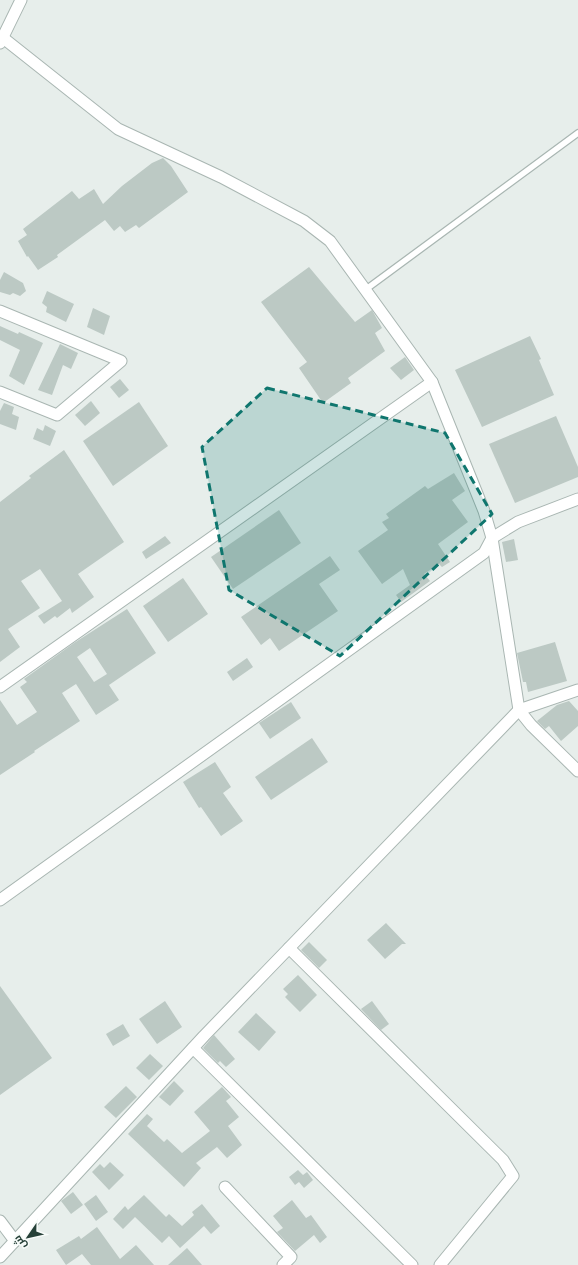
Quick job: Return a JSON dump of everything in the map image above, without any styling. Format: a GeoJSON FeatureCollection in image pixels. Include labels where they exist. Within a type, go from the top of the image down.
{"type":"FeatureCollection","features":[{"type":"Feature","properties":{"kind":"street"},"geometry":{"type":"LineString","coordinates":[[20,0],[1,40],[118,129],[221,177],[304,221],[330,241],[432,382],[484,511],[492,538],[519,710],[531,725],[578,771]]}},
{"type":"Feature","properties":{"kind":"street"},"geometry":{"type":"LineString","coordinates":[[0,311],[121,361],[57,415],[0,392]]}},
{"type":"Feature","properties":{"kind":"street"},"geometry":{"type":"LineString","coordinates":[[0,687],[432,382]]}},
{"type":"Feature","properties":{"kind":"street"},"geometry":{"type":"LineString","coordinates":[[0,900],[484,553],[492,538],[518,522],[578,499]]}},
{"type":"Feature","properties":{"kind":"street"},"geometry":{"type":"LineString","coordinates":[[0,1257],[193,1048],[519,710],[578,690]]}},
{"type":"Feature","properties":{"kind":"street"},"geometry":{"type":"LineString","coordinates":[[289,948],[503,1160],[512,1176],[440,1265]]}},
{"type":"Feature","properties":{"kind":"street"},"geometry":{"type":"LineString","coordinates":[[193,1048],[412,1265]]}},
{"type":"Feature","properties":{"kind":"street"},"geometry":{"type":"LineString","coordinates":[[225,1187],[291,1257],[283,1265]]}},
{"type":"Feature","properties":{"kind":"street"},"geometry":{"type":"LineString","coordinates":[[0,1221],[14,1241]]}},
{"type":"Feature","properties":{"kind":"lane"},"geometry":{"type":"LineString","coordinates":[[365,290],[578,133]]}},
{"type":"Feature","properties":{"kind":"highlighted area"},"geometry":{"type":"Polygon","coordinates":[[[267,388],[445,433],[492,514],[340,656],[229,590],[202,447],[267,388]]]}},
{"type":"Feature","properties":{"kind":"building"},"geometry":{"type":"Polygon","coordinates":[[[163,158],[171,166],[188,192],[139,228],[136,225],[125,232],[120,226],[114,231],[105,220],[57,255],[58,257],[38,270],[28,256],[27,257],[18,241],[27,235],[23,229],[72,191],[79,199],[94,189],[103,204],[122,186],[152,163],[163,158]]]}},
{"type":"Feature","properties":{"kind":"building"},"geometry":{"type":"Polygon","coordinates":[[[309,267],[355,322],[372,310],[382,328],[375,333],[385,351],[348,378],[351,383],[323,403],[299,368],[307,362],[261,302],[309,267]]]}},
{"type":"Feature","properties":{"kind":"building"},"geometry":{"type":"Polygon","coordinates":[[[4,272],[23,283],[26,291],[20,296],[13,293],[10,295],[0,292],[0,280],[4,272]]]}},
{"type":"Feature","properties":{"kind":"building"},"geometry":{"type":"Polygon","coordinates":[[[47,291],[74,304],[66,322],[46,312],[47,307],[42,303],[47,291]]]}},
{"type":"Feature","properties":{"kind":"building"},"geometry":{"type":"Polygon","coordinates":[[[93,308],[110,316],[104,335],[87,327],[93,308]]]}},
{"type":"Feature","properties":{"kind":"building"},"geometry":{"type":"Polygon","coordinates":[[[0,326],[18,334],[19,332],[43,343],[24,385],[9,376],[20,350],[0,340],[0,326]]]}},
{"type":"Feature","properties":{"kind":"building"},"geometry":{"type":"Polygon","coordinates":[[[530,336],[541,359],[539,360],[554,395],[482,427],[455,370],[530,336]]]}},
{"type":"Feature","properties":{"kind":"building"},"geometry":{"type":"Polygon","coordinates":[[[60,344],[78,353],[71,369],[63,365],[52,395],[38,390],[60,344]]]}},
{"type":"Feature","properties":{"kind":"building"},"geometry":{"type":"Polygon","coordinates":[[[405,357],[414,370],[401,380],[390,368],[405,357]]]}},
{"type":"Feature","properties":{"kind":"building"},"geometry":{"type":"Polygon","coordinates":[[[120,379],[129,390],[119,398],[110,387],[120,379]]]}},
{"type":"Feature","properties":{"kind":"building"},"geometry":{"type":"Polygon","coordinates":[[[91,401],[100,413],[85,426],[75,415],[91,401]]]}},
{"type":"Feature","properties":{"kind":"building"},"geometry":{"type":"Polygon","coordinates":[[[139,402],[168,446],[113,486],[83,441],[139,402]]]}},
{"type":"Feature","properties":{"kind":"building"},"geometry":{"type":"Polygon","coordinates":[[[4,403],[14,407],[12,414],[19,417],[16,430],[0,424],[0,411],[4,403]]]}},
{"type":"Feature","properties":{"kind":"building"},"geometry":{"type":"Polygon","coordinates":[[[556,416],[578,467],[578,477],[515,503],[489,444],[556,416]]]}},
{"type":"Feature","properties":{"kind":"building"},"geometry":{"type":"Polygon","coordinates":[[[45,425],[56,431],[50,446],[33,439],[37,428],[43,431],[45,425]]]}},
{"type":"Feature","properties":{"kind":"building"},"geometry":{"type":"Polygon","coordinates":[[[64,450],[124,542],[78,574],[94,597],[72,613],[70,608],[57,618],[55,616],[44,624],[38,616],[62,601],[40,569],[21,581],[40,608],[8,629],[20,647],[0,662],[0,502],[31,478],[29,476],[64,450]]]}},
{"type":"Feature","properties":{"kind":"building"},"geometry":{"type":"Polygon","coordinates":[[[454,473],[465,491],[452,500],[468,522],[438,544],[450,562],[442,567],[439,564],[424,574],[430,581],[401,602],[396,595],[410,585],[403,569],[382,584],[358,551],[388,530],[382,522],[389,518],[386,514],[425,486],[428,489],[454,473]]]}},
{"type":"Feature","properties":{"kind":"building"},"geometry":{"type":"Polygon","coordinates":[[[279,510],[301,543],[233,589],[211,557],[279,510]]]}},
{"type":"Feature","properties":{"kind":"building"},"geometry":{"type":"Polygon","coordinates":[[[165,536],[171,543],[146,559],[142,552],[165,536]]]}},
{"type":"Feature","properties":{"kind":"building"},"geometry":{"type":"Polygon","coordinates":[[[514,539],[518,560],[506,562],[502,542],[514,539]]]}},
{"type":"Feature","properties":{"kind":"building"},"geometry":{"type":"Polygon","coordinates":[[[330,556],[340,570],[319,584],[338,611],[279,651],[270,638],[261,645],[241,617],[330,556]]]}},
{"type":"Feature","properties":{"kind":"building"},"geometry":{"type":"Polygon","coordinates":[[[183,578],[208,614],[168,642],[143,606],[183,578]]]}},
{"type":"Feature","properties":{"kind":"building"},"geometry":{"type":"Polygon","coordinates":[[[127,609],[156,653],[109,685],[119,700],[96,715],[76,684],[62,693],[80,721],[0,775],[0,700],[17,725],[37,712],[20,687],[27,682],[24,679],[74,643],[127,609]],[[90,648],[77,657],[94,682],[107,674],[90,648]]]}},
{"type":"Feature","properties":{"kind":"building"},"geometry":{"type":"Polygon","coordinates":[[[555,642],[567,681],[528,692],[526,682],[523,682],[517,653],[555,642]]]}},
{"type":"Feature","properties":{"kind":"building"},"geometry":{"type":"Polygon","coordinates":[[[247,658],[253,667],[233,681],[227,672],[247,658]]]}},
{"type":"Feature","properties":{"kind":"building"},"geometry":{"type":"Polygon","coordinates":[[[569,701],[578,711],[578,726],[561,741],[549,726],[545,729],[537,721],[557,705],[569,701]]]}},
{"type":"Feature","properties":{"kind":"building"},"geometry":{"type":"Polygon","coordinates":[[[291,702],[301,718],[270,739],[259,723],[291,702]]]}},
{"type":"Feature","properties":{"kind":"building"},"geometry":{"type":"Polygon","coordinates":[[[312,738],[328,762],[271,800],[255,777],[312,738]]]}},
{"type":"Feature","properties":{"kind":"building"},"geometry":{"type":"Polygon","coordinates":[[[215,762],[231,787],[223,793],[243,821],[221,836],[201,807],[199,808],[183,782],[215,762]]]}},
{"type":"Feature","properties":{"kind":"building"},"geometry":{"type":"Polygon","coordinates":[[[386,923],[406,944],[402,944],[385,959],[367,940],[386,923]]]}},
{"type":"Feature","properties":{"kind":"building"},"geometry":{"type":"Polygon","coordinates":[[[309,942],[327,960],[319,968],[301,950],[309,942]]]}},
{"type":"Feature","properties":{"kind":"building"},"geometry":{"type":"Polygon","coordinates":[[[298,975],[317,995],[300,1012],[285,997],[288,994],[283,989],[298,975]]]}},
{"type":"Feature","properties":{"kind":"building"},"geometry":{"type":"Polygon","coordinates":[[[0,986],[52,1058],[0,1095],[0,986]]]}},
{"type":"Feature","properties":{"kind":"building"},"geometry":{"type":"Polygon","coordinates":[[[165,1001],[182,1027],[157,1044],[139,1019],[165,1001]]]}},
{"type":"Feature","properties":{"kind":"building"},"geometry":{"type":"Polygon","coordinates":[[[372,1001],[389,1024],[381,1030],[361,1009],[372,1001]]]}},
{"type":"Feature","properties":{"kind":"building"},"geometry":{"type":"Polygon","coordinates":[[[256,1013],[276,1032],[259,1051],[238,1032],[256,1013]]]}},
{"type":"Feature","properties":{"kind":"building"},"geometry":{"type":"Polygon","coordinates":[[[123,1024],[130,1036],[113,1046],[106,1034],[123,1024]]]}},
{"type":"Feature","properties":{"kind":"building"},"geometry":{"type":"Polygon","coordinates":[[[214,1035],[235,1059],[226,1067],[220,1061],[218,1063],[203,1048],[214,1035]]]}},
{"type":"Feature","properties":{"kind":"building"},"geometry":{"type":"Polygon","coordinates":[[[150,1054],[163,1066],[149,1080],[136,1068],[150,1054]]]}},
{"type":"Feature","properties":{"kind":"building"},"geometry":{"type":"Polygon","coordinates":[[[174,1081],[184,1091],[170,1106],[159,1097],[174,1081]]]}},
{"type":"Feature","properties":{"kind":"building"},"geometry":{"type":"Polygon","coordinates":[[[126,1086],[137,1097],[116,1118],[104,1107],[126,1086]]]}},
{"type":"Feature","properties":{"kind":"building"},"geometry":{"type":"Polygon","coordinates":[[[222,1087],[231,1097],[226,1101],[239,1117],[228,1126],[242,1145],[227,1158],[217,1147],[196,1163],[201,1168],[184,1187],[128,1134],[147,1114],[153,1119],[147,1126],[164,1142],[167,1139],[182,1153],[210,1131],[194,1112],[222,1087]]]}},
{"type":"Feature","properties":{"kind":"building"},"geometry":{"type":"Polygon","coordinates":[[[110,1162],[124,1175],[109,1190],[92,1172],[100,1164],[104,1168],[110,1162]]]}},
{"type":"Feature","properties":{"kind":"building"},"geometry":{"type":"Polygon","coordinates":[[[298,1170],[303,1175],[307,1172],[313,1180],[304,1188],[299,1182],[295,1185],[289,1177],[298,1170]]]}},
{"type":"Feature","properties":{"kind":"building"},"geometry":{"type":"Polygon","coordinates":[[[73,1192],[83,1205],[71,1214],[61,1201],[73,1192]]]}},
{"type":"Feature","properties":{"kind":"building"},"geometry":{"type":"Polygon","coordinates":[[[96,1195],[108,1212],[96,1221],[84,1204],[96,1195]]]}},
{"type":"Feature","properties":{"kind":"building"},"geometry":{"type":"Polygon","coordinates":[[[144,1195],[166,1217],[169,1214],[182,1226],[194,1215],[192,1212],[202,1204],[220,1226],[211,1234],[204,1226],[180,1248],[169,1236],[162,1243],[135,1217],[123,1229],[113,1219],[125,1206],[128,1210],[144,1195]]]}},
{"type":"Feature","properties":{"kind":"building"},"geometry":{"type":"Polygon","coordinates":[[[292,1200],[306,1218],[311,1215],[327,1237],[320,1243],[314,1235],[295,1251],[277,1232],[283,1228],[273,1216],[292,1200]]]}},
{"type":"Feature","properties":{"kind":"building"},"geometry":{"type":"Polygon","coordinates":[[[97,1227],[120,1259],[136,1245],[154,1265],[91,1265],[82,1254],[66,1265],[56,1250],[79,1236],[81,1239],[97,1227]]]}},
{"type":"Feature","properties":{"kind":"building"},"geometry":{"type":"Polygon","coordinates":[[[187,1248],[202,1265],[168,1265],[187,1248]]]}}]}
